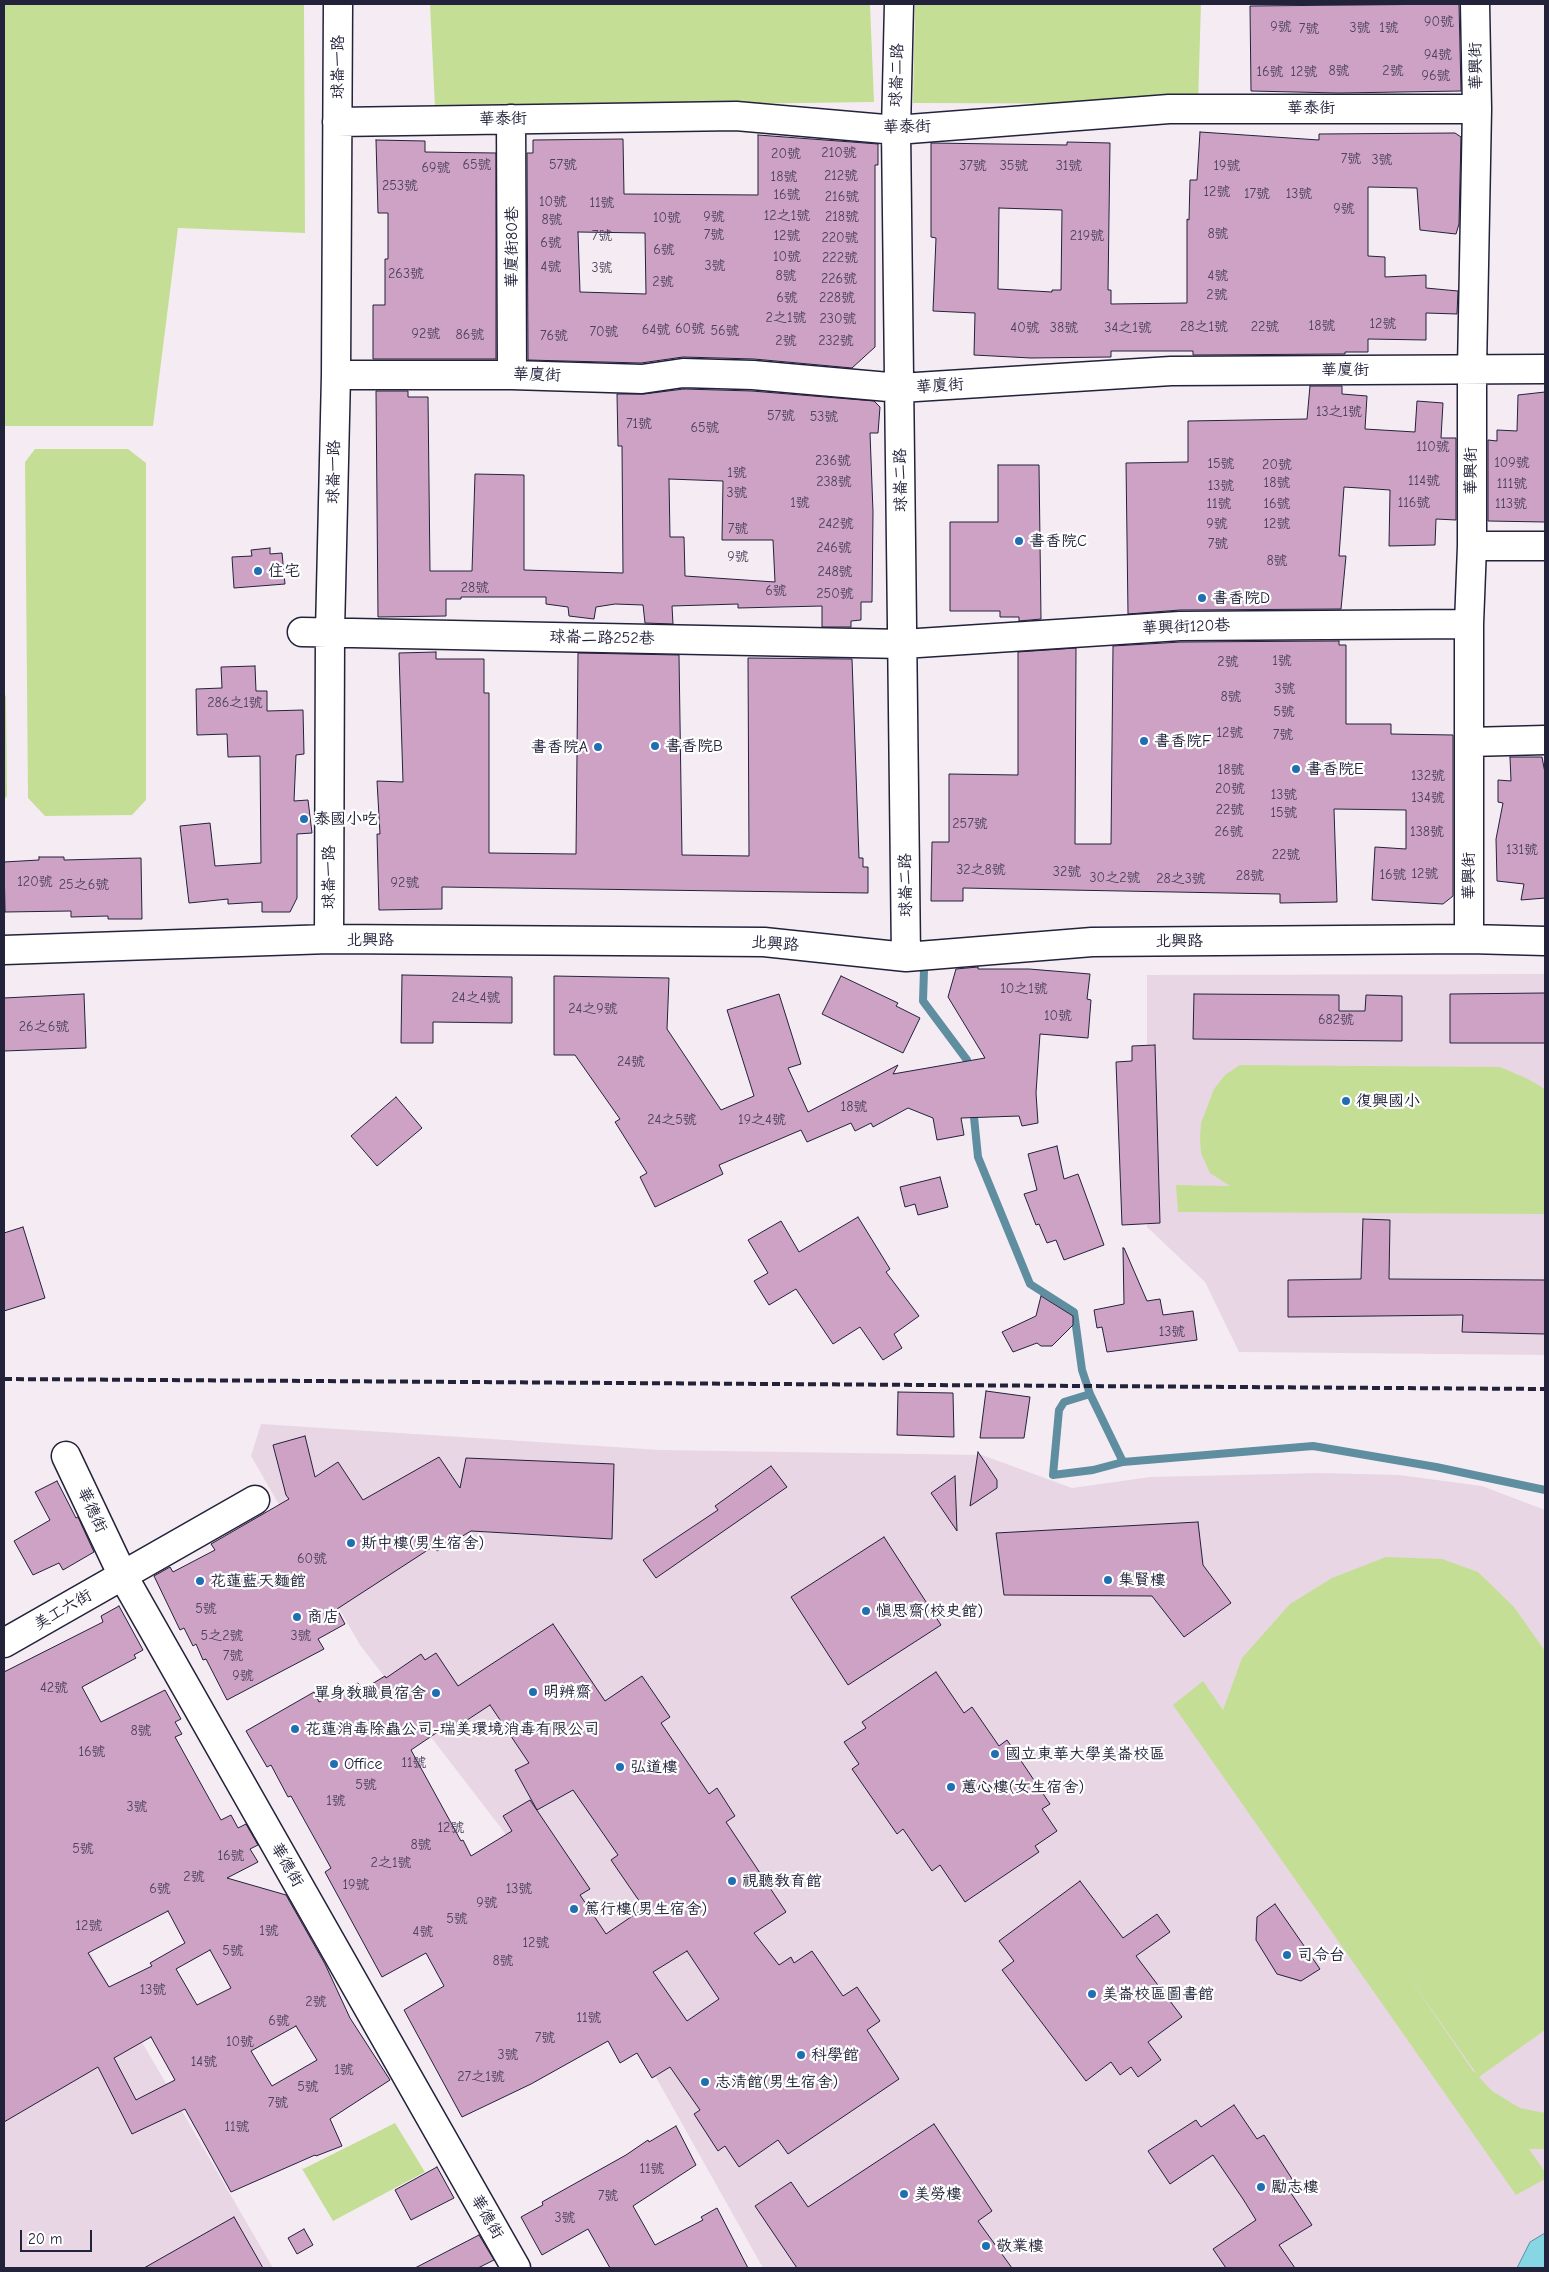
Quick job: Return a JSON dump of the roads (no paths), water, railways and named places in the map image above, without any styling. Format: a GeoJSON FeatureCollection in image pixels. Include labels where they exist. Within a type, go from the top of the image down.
{"type":"FeatureCollection","features":[{"type":"Feature","properties":{"kind":"street","name":"球崙一路"},"geometry":{"type":"LineString","coordinates":[[329,939],[330,632],[336,376],[338,4]]}},
{"type":"Feature","properties":{"kind":"street","name":"球崙二路"},"geometry":{"type":"LineString","coordinates":[[899,4],[896,130],[906,957]]}},
{"type":"Feature","properties":{"kind":"street","name":"華興街"},"geometry":{"type":"LineString","coordinates":[[1470,939],[1469,624],[1472,546],[1472,369],[1476,109],[1474,4]]}},
{"type":"Feature","properties":{"kind":"street","name":"華泰街"},"geometry":{"type":"LineString","coordinates":[[338,122],[736,116],[896,130],[1169,109],[1476,109]]}},
{"type":"Feature","properties":{"kind":"street","name":"華廈街80巷"},"geometry":{"type":"LineString","coordinates":[[511,119],[512,374]]}},
{"type":"Feature","properties":{"kind":"street","name":"華廈街"},"geometry":{"type":"LineString","coordinates":[[336,376],[512,374],[642,379],[682,373],[753,375],[900,388],[1170,371],[1545,368]]}},
{"type":"Feature","properties":{"kind":"street"},"geometry":{"type":"LineString","coordinates":[[1472,546],[1545,546]]}},
{"type":"Feature","properties":{"kind":"street","name":"華興街120巷"},"geometry":{"type":"LineString","coordinates":[[903,644],[1180,626],[1469,624]]}},
{"type":"Feature","properties":{"kind":"street","name":"球崙二路252巷"},"geometry":{"type":"LineString","coordinates":[[302,632],[903,644]]}},
{"type":"Feature","properties":{"kind":"street"},"geometry":{"type":"LineString","coordinates":[[1469,742],[1545,740]]}},
{"type":"Feature","properties":{"kind":"street","name":"北興路"},"geometry":{"type":"LineString","coordinates":[[4,950],[329,939],[764,942],[906,957],[1092,942],[1470,939],[1545,941]]}},
{"type":"Feature","properties":{"kind":"street","name":"華德街"},"geometry":{"type":"LineString","coordinates":[[66,1456],[123,1576],[516,2268]]}},
{"type":"Feature","properties":{"kind":"street","name":"美工六街"},"geometry":{"type":"LineString","coordinates":[[4,1643],[255,1500]]}},
{"type":"Feature","properties":{"kind":"water"},"geometry":{"type":"Polygon","coordinates":[[[1545,2233],[1545,2268],[1517,2268],[1530,2242],[1545,2233]]]}},
{"type":"Feature","properties":{"kind":"waterway"},"geometry":{"type":"LineString","coordinates":[[924,970],[923,1001],[967,1060],[969,1071]]}},
{"type":"Feature","properties":{"kind":"waterway"},"geometry":{"type":"LineString","coordinates":[[973,1107],[978,1157],[1030,1284],[1074,1312],[1082,1370],[1090,1394],[1123,1462],[1313,1446],[1436,1467],[1545,1490]]}},
{"type":"Feature","properties":{"kind":"waterway"},"geometry":{"type":"LineString","coordinates":[[1090,1394],[1064,1402],[1059,1410],[1053,1475],[1093,1470],[1123,1462]]}},
{"type":"Feature","properties":{"kind":"railway"},"geometry":{"type":"LineString","coordinates":[[4,1379],[1545,1389]]}},
{"type":"Feature","properties":{"kind":"place","name":"書香院C"},"geometry":{"type":"Point","coordinates":[1019,541]}},
{"type":"Feature","properties":{"kind":"place","name":"住宅"},"geometry":{"type":"Point","coordinates":[258,571]}},
{"type":"Feature","properties":{"kind":"place","name":"書香院D"},"geometry":{"type":"Point","coordinates":[1202,598]}},
{"type":"Feature","properties":{"kind":"place","name":"書香院F"},"geometry":{"type":"Point","coordinates":[1144,741]}},
{"type":"Feature","properties":{"kind":"place","name":"書香院B"},"geometry":{"type":"Point","coordinates":[655,746]}},
{"type":"Feature","properties":{"kind":"place","name":"書香院A"},"geometry":{"type":"Point","coordinates":[598,747]}},
{"type":"Feature","properties":{"kind":"place","name":"書香院E"},"geometry":{"type":"Point","coordinates":[1296,769]}},
{"type":"Feature","properties":{"kind":"place","name":"泰國小吃"},"geometry":{"type":"Point","coordinates":[304,819]}},
{"type":"Feature","properties":{"kind":"place","name":"復興國小"},"geometry":{"type":"Point","coordinates":[1346,1101]}},
{"type":"Feature","properties":{"kind":"place","name":"斯中樓(男生宿舍)"},"geometry":{"type":"Point","coordinates":[351,1543]}},
{"type":"Feature","properties":{"kind":"place","name":"集賢樓"},"geometry":{"type":"Point","coordinates":[1108,1580]}},
{"type":"Feature","properties":{"kind":"place","name":"花蓮藍天麵館"},"geometry":{"type":"Point","coordinates":[200,1581]}},
{"type":"Feature","properties":{"kind":"place","name":"慎思齋(校史館)"},"geometry":{"type":"Point","coordinates":[866,1611]}},
{"type":"Feature","properties":{"kind":"place","name":"商店"},"geometry":{"type":"Point","coordinates":[297,1617]}},
{"type":"Feature","properties":{"kind":"place","name":"明辨齋"},"geometry":{"type":"Point","coordinates":[533,1692]}},
{"type":"Feature","properties":{"kind":"place","name":"單身教職員宿舍"},"geometry":{"type":"Point","coordinates":[436,1693]}},
{"type":"Feature","properties":{"kind":"place","name":"花蓮消毒除蟲公司-瑞美環境消毒有限公司"},"geometry":{"type":"Point","coordinates":[295,1729]}},
{"type":"Feature","properties":{"kind":"place","name":"國立東華大學美崙校區"},"geometry":{"type":"Point","coordinates":[995,1754]}},
{"type":"Feature","properties":{"kind":"place","name":"Office"},"geometry":{"type":"Point","coordinates":[334,1764]}},
{"type":"Feature","properties":{"kind":"place","name":"弘道樓"},"geometry":{"type":"Point","coordinates":[620,1767]}},
{"type":"Feature","properties":{"kind":"place","name":"蕙心樓(女生宿舍)"},"geometry":{"type":"Point","coordinates":[951,1787]}},
{"type":"Feature","properties":{"kind":"place","name":"視聽教育館"},"geometry":{"type":"Point","coordinates":[732,1881]}},
{"type":"Feature","properties":{"kind":"place","name":"篤行樓(男生宿舍)"},"geometry":{"type":"Point","coordinates":[574,1909]}},
{"type":"Feature","properties":{"kind":"place","name":"司令台"},"geometry":{"type":"Point","coordinates":[1287,1955]}},
{"type":"Feature","properties":{"kind":"place","name":"美崙校區圖書館"},"geometry":{"type":"Point","coordinates":[1092,1994]}},
{"type":"Feature","properties":{"kind":"place","name":"科學館"},"geometry":{"type":"Point","coordinates":[801,2055]}},
{"type":"Feature","properties":{"kind":"place","name":"志清館(男生宿舍)"},"geometry":{"type":"Point","coordinates":[705,2082]}},
{"type":"Feature","properties":{"kind":"place","name":"勵志樓"},"geometry":{"type":"Point","coordinates":[1261,2187]}},
{"type":"Feature","properties":{"kind":"place","name":"美勞樓"},"geometry":{"type":"Point","coordinates":[904,2194]}},
{"type":"Feature","properties":{"kind":"place","name":"敬業樓"},"geometry":{"type":"Point","coordinates":[986,2246]}}]}
